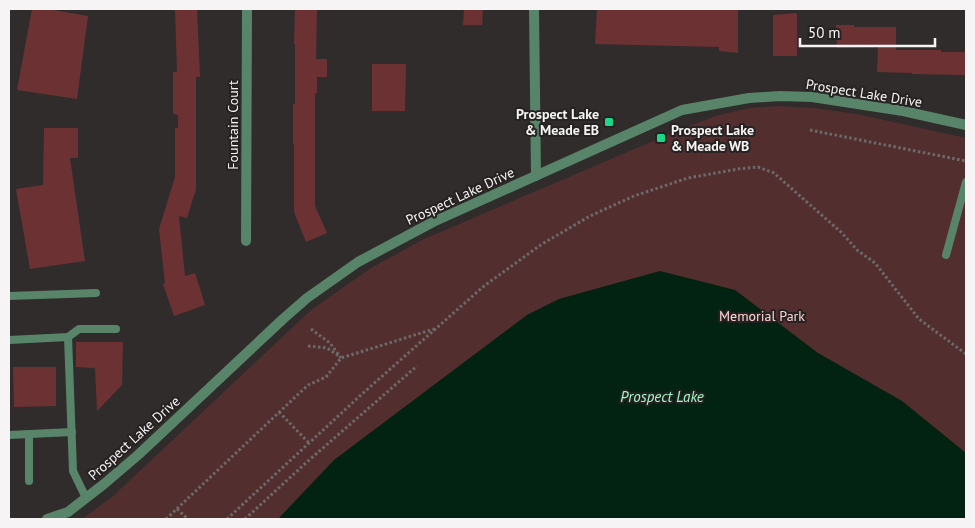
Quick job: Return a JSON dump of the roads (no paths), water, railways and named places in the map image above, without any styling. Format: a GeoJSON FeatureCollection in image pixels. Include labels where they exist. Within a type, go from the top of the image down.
{"type":"FeatureCollection","features":[{"type":"Feature","properties":{"kind":"street","name":"Fountain Court"},"geometry":{"type":"LineString","coordinates":[[246,240],[248,9]]}},
{"type":"Feature","properties":{"kind":"street"},"geometry":{"type":"LineString","coordinates":[[534,9],[536,176]]}},
{"type":"Feature","properties":{"kind":"street","name":"Prospect Lake Drive"},"geometry":{"type":"LineString","coordinates":[[47,519],[68,512],[104,484],[138,455],[307,298],[358,262],[433,222],[682,110],[749,98],[780,96],[816,97],[903,111],[966,126]]}},
{"type":"Feature","properties":{"kind":"lane"},"geometry":{"type":"LineString","coordinates":[[946,255],[966,182]]}},
{"type":"Feature","properties":{"kind":"lane"},"geometry":{"type":"LineString","coordinates":[[9,296],[96,294]]}},
{"type":"Feature","properties":{"kind":"lane"},"geometry":{"type":"LineString","coordinates":[[9,340],[68,337],[79,329],[116,329]]}},
{"type":"Feature","properties":{"kind":"lane"},"geometry":{"type":"LineString","coordinates":[[68,337],[73,471],[86,498]]}},
{"type":"Feature","properties":{"kind":"lane"},"geometry":{"type":"LineString","coordinates":[[9,435],[72,432]]}},
{"type":"Feature","properties":{"kind":"lane"},"geometry":{"type":"LineString","coordinates":[[29,434],[29,480]]}},
{"type":"Feature","properties":{"kind":"water","name":"Prospect Lake"},"geometry":{"type":"Polygon","coordinates":[[[660,271],[735,290],[818,353],[902,401],[966,453],[966,519],[278,519],[334,460],[527,315],[559,299],[660,271]]]}},
{"type":"Feature","properties":{"kind":"place","name":"Prospect Lake & Meade EB"},"geometry":{"type":"Point","coordinates":[609,122]}},
{"type":"Feature","properties":{"kind":"place","name":"Prospect Lake & Meade WB"},"geometry":{"type":"Point","coordinates":[661,138]}},
{"type":"Feature","properties":{"kind":"park label","name":"Memorial Park"},"geometry":{"type":"Point","coordinates":[762,316]}}]}
